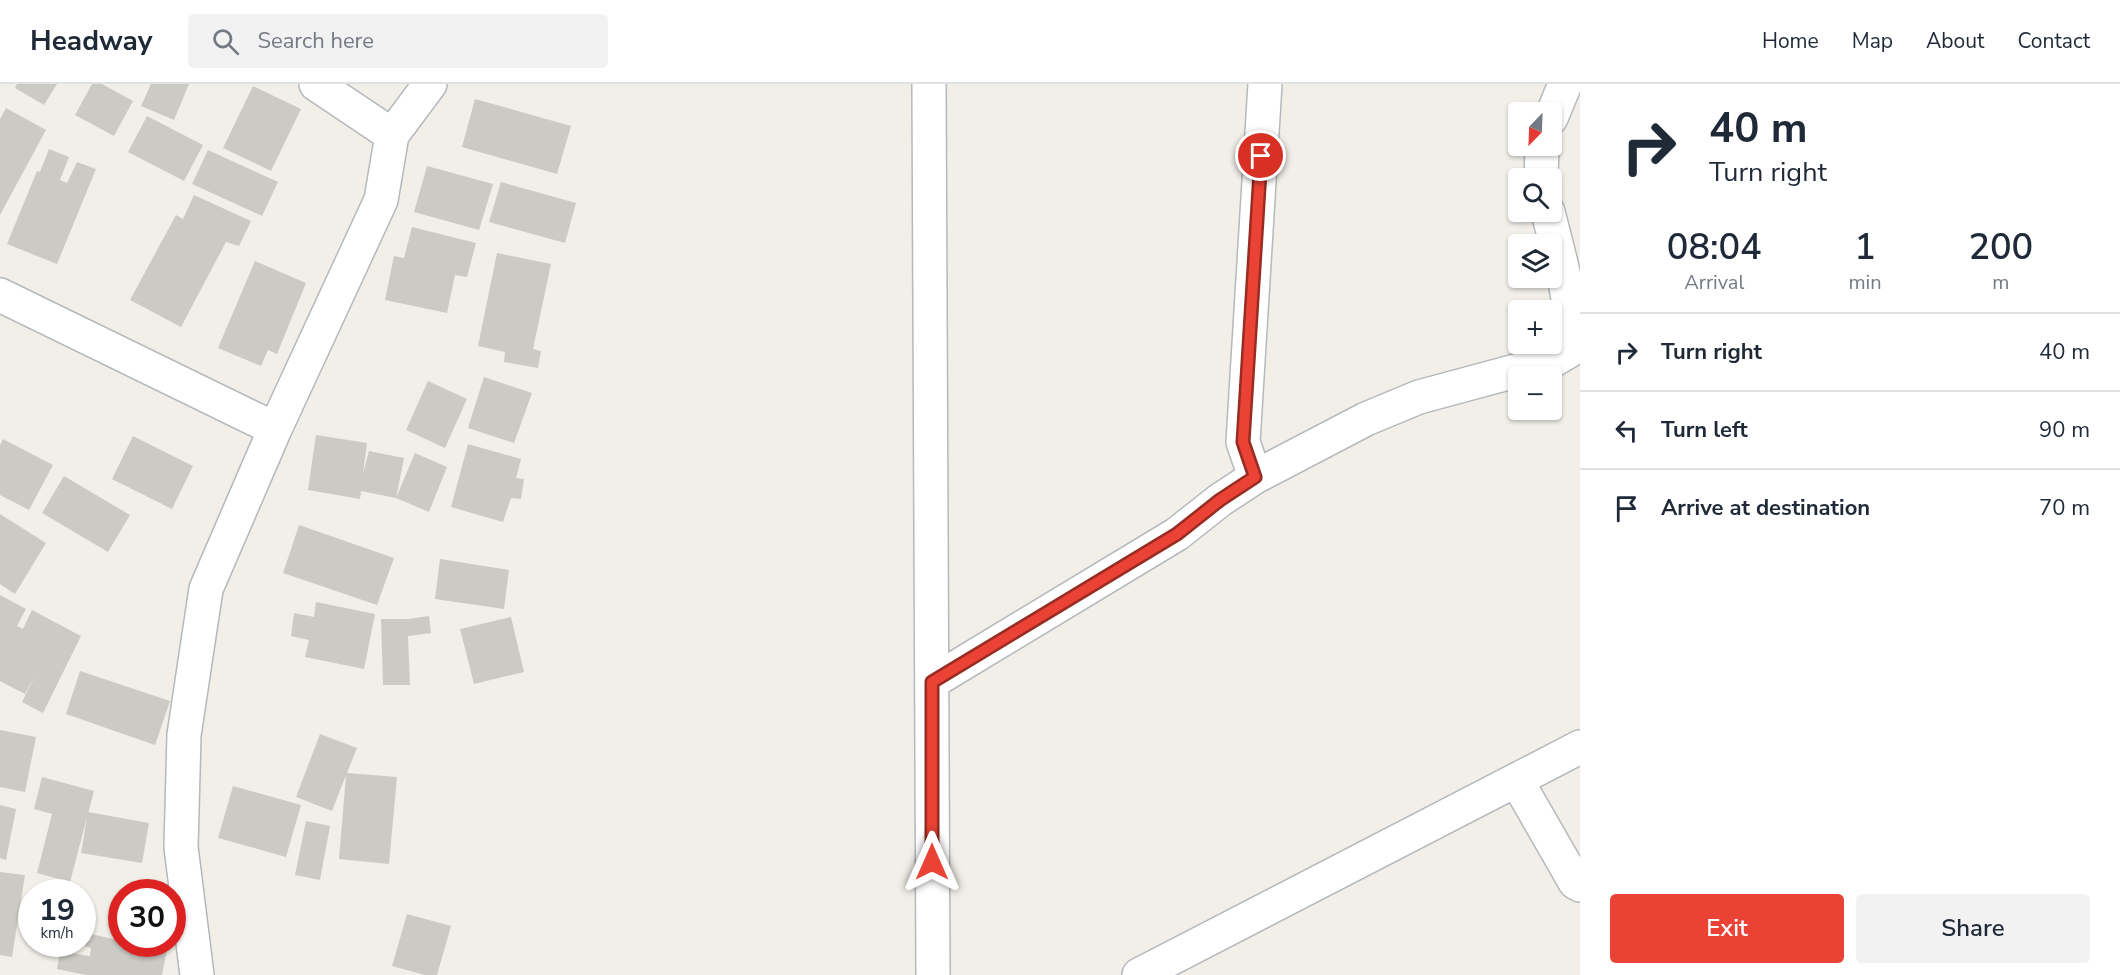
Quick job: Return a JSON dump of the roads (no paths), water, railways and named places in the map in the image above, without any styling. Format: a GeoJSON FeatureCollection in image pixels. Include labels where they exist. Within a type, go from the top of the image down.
{"type":"FeatureCollection","features":[{"type":"Feature","properties":{"kind":"street"},"geometry":{"type":"LineString","coordinates":[[316,84],[392,135]]}},
{"type":"Feature","properties":{"kind":"street"},"geometry":{"type":"LineString","coordinates":[[197,975],[181,847],[184,735],[206,589],[275,429],[381,200],[392,135],[430,84]]}},
{"type":"Feature","properties":{"kind":"street"},"geometry":{"type":"LineString","coordinates":[[929,84],[933,975]]}},
{"type":"Feature","properties":{"kind":"street"},"geometry":{"type":"LineString","coordinates":[[1255,477],[1243,442],[1265,84]]}},
{"type":"Feature","properties":{"kind":"street"},"geometry":{"type":"LineString","coordinates":[[1558,102],[1565,84]]}},
{"type":"Feature","properties":{"kind":"street"},"geometry":{"type":"LineString","coordinates":[[932,682],[1177,534],[1220,500],[1255,477],[1366,419],[1419,397],[1551,361],[1569,351],[1574,293],[1551,222]]}},
{"type":"Feature","properties":{"kind":"street"},"geometry":{"type":"LineString","coordinates":[[0,295],[275,429]]}},
{"type":"Feature","properties":{"kind":"street"},"geometry":{"type":"LineString","coordinates":[[1139,975],[1580,747]]}},
{"type":"Feature","properties":{"kind":"street"},"geometry":{"type":"LineString","coordinates":[[1517,781],[1575,882],[1580,885]]}}]}
